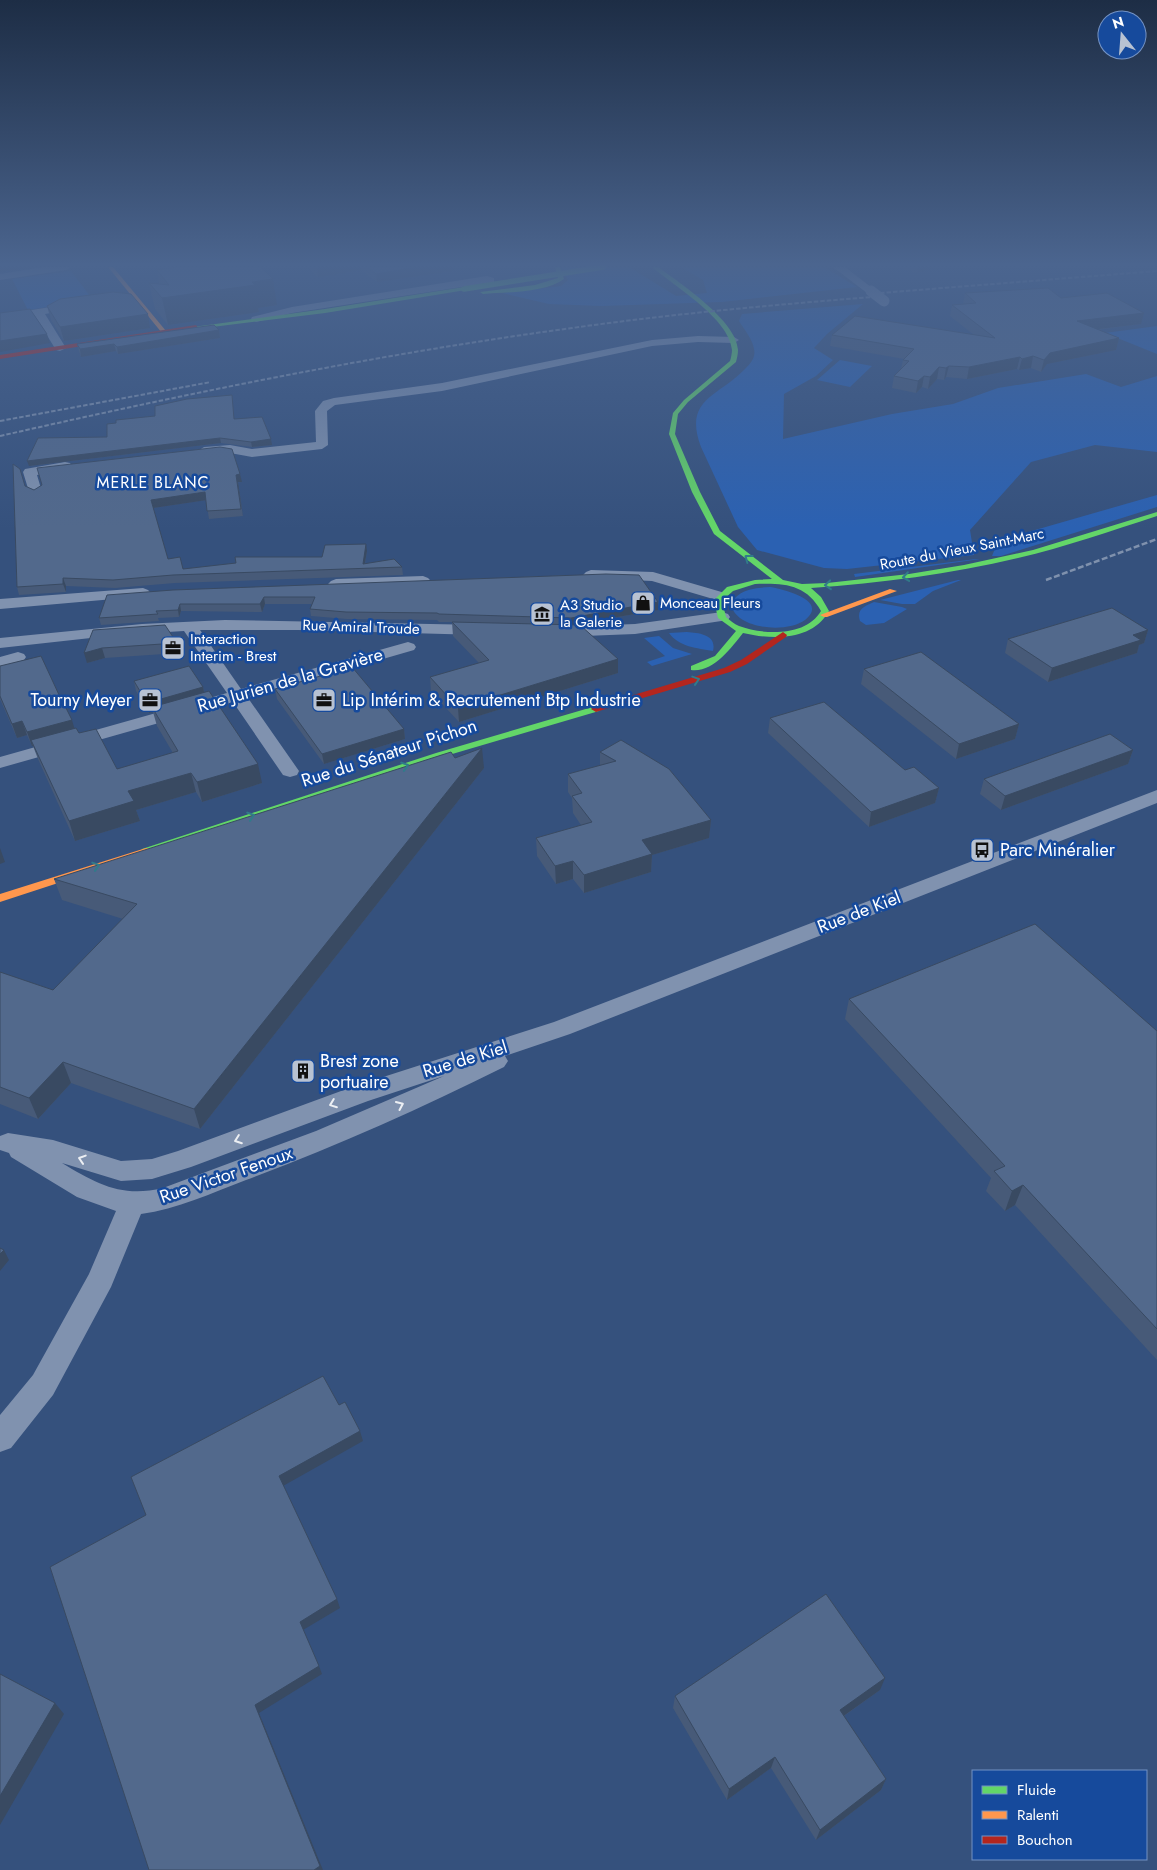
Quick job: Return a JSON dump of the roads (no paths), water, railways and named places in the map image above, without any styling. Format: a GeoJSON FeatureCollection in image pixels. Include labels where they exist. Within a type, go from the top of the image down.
{"type":"FeatureCollection","features":[{"type":"Feature","properties":{"kind":"main road"},"geometry":{"type":"LineString","coordinates":[[0,357],[18,354]]}},
{"type":"Feature","properties":{"kind":"main road"},"geometry":{"type":"LineString","coordinates":[[721,548],[718,532],[696,492],[672,434],[672,424],[675,414],[686,402],[733,362],[737,354]]}},
{"type":"Feature","properties":{"kind":"main road","name":"Route du Vieux Saint-Marc"},"geometry":{"type":"LineString","coordinates":[[799,587],[863,583],[931,573],[1019,556],[1157,514]]}},
{"type":"Feature","properties":{"kind":"main road","name":"Route du Vieux Saint-Marc"},"geometry":{"type":"LineString","coordinates":[[783,635],[813,627],[824,615],[880,594],[1024,560],[1157,520]]}},
{"type":"Feature","properties":{"kind":"main road"},"geometry":{"type":"LineString","coordinates":[[718,532],[780,582]]}},
{"type":"Feature","properties":{"kind":"main road"},"geometry":{"type":"LineString","coordinates":[[783,635],[769,635],[742,629],[722,617],[717,606],[726,588],[755,582],[780,582],[799,587],[817,597],[824,609],[824,615]]}},
{"type":"Feature","properties":{"kind":"main road"},"geometry":{"type":"LineString","coordinates":[[653,680],[699,667],[718,658],[742,629]]}},
{"type":"Feature","properties":{"kind":"main road","name":"Rue du Sénateur Pichon"},"geometry":{"type":"LineString","coordinates":[[0,898],[439,755],[690,682],[744,662],[783,635]]}},
{"type":"Feature","properties":{"kind":"street"},"geometry":{"type":"LineString","coordinates":[[192,452],[230,449],[258,453],[322,445],[321,411],[327,404],[442,386],[597,354]]}},
{"type":"Feature","properties":{"kind":"street"},"geometry":{"type":"LineString","coordinates":[[35,492],[30,472],[73,465]]}},
{"type":"Feature","properties":{"kind":"street"},"geometry":{"type":"LineString","coordinates":[[572,576],[635,575],[726,588]]}},
{"type":"Feature","properties":{"kind":"street"},"geometry":{"type":"LineString","coordinates":[[322,584],[437,580]]}},
{"type":"Feature","properties":{"kind":"street"},"geometry":{"type":"LineString","coordinates":[[0,604],[158,592]]}},
{"type":"Feature","properties":{"kind":"street"},"geometry":{"type":"LineString","coordinates":[[544,632],[620,630],[722,617]]}},
{"type":"Feature","properties":{"kind":"street","name":"Rue Amiral Troude"},"geometry":{"type":"LineString","coordinates":[[0,643],[90,633],[189,626],[254,624],[496,631]]}},
{"type":"Feature","properties":{"kind":"street"},"geometry":{"type":"LineString","coordinates":[[189,626],[290,770]]}},
{"type":"Feature","properties":{"kind":"street","name":"Rue Jurien de la Gravière"},"geometry":{"type":"LineString","coordinates":[[0,763],[408,647]]}},
{"type":"Feature","properties":{"kind":"street"},"geometry":{"type":"LineString","coordinates":[[0,662],[18,657]]}},
{"type":"Feature","properties":{"kind":"street","name":"Rue de Kiel"},"geometry":{"type":"LineString","coordinates":[[284,1123],[414,1075],[562,1028],[1157,796]]}},
{"type":"Feature","properties":{"kind":"street","name":"Rue de Kiel"},"geometry":{"type":"LineString","coordinates":[[307,1146],[427,1093],[562,1028]]}},
{"type":"Feature","properties":{"kind":"street","name":"Rue Victor Fenoux"},"geometry":{"type":"LineString","coordinates":[[4,1141],[53,1150],[121,1171],[152,1168],[182,1160],[284,1123]]}},
{"type":"Feature","properties":{"kind":"street","name":"Rue Victor Fenoux"},"geometry":{"type":"LineString","coordinates":[[4,1141],[96,1194],[132,1203],[148,1202],[179,1194],[307,1146]]}},
{"type":"Feature","properties":{"kind":"street"},"geometry":{"type":"LineString","coordinates":[[0,1438],[42,1385],[101,1279],[120,1237],[132,1203]]}},
{"type":"Feature","properties":{"kind":"railway"},"geometry":{"type":"LineString","coordinates":[[0,436],[213,390],[402,354]]}},
{"type":"Feature","properties":{"kind":"railway"},"geometry":{"type":"LineString","coordinates":[[0,421],[211,382]]}},
{"type":"Feature","properties":{"kind":"railway"},"geometry":{"type":"LineString","coordinates":[[1046,580],[1157,539]]}},
{"type":"Feature","properties":{"kind":"place","name":"Monceau Fleurs"},"geometry":{"type":"Point","coordinates":[643,603]}},
{"type":"Feature","properties":{"kind":"place","name":"A3 Studio la Galerie"},"geometry":{"type":"Point","coordinates":[542,614]}},
{"type":"Feature","properties":{"kind":"place","name":"Interaction Interim - Brest"},"geometry":{"type":"Point","coordinates":[173,648]}},
{"type":"Feature","properties":{"kind":"place","name":"Tourny Meyer"},"geometry":{"type":"Point","coordinates":[150,700]}},
{"type":"Feature","properties":{"kind":"place","name":"Lip Intérim & Recrutement Btp Industrie"},"geometry":{"type":"Point","coordinates":[324,700]}},
{"type":"Feature","properties":{"kind":"place","name":"Parc Minéralier"},"geometry":{"type":"Point","coordinates":[982,850]}},
{"type":"Feature","properties":{"kind":"place","name":"Brest zone portuaire"},"geometry":{"type":"Point","coordinates":[303,1071]}},
{"type":"Feature","properties":{"kind":"district","name":"MERLE BLANC"},"geometry":{"type":"Point","coordinates":[153,482]}}]}
